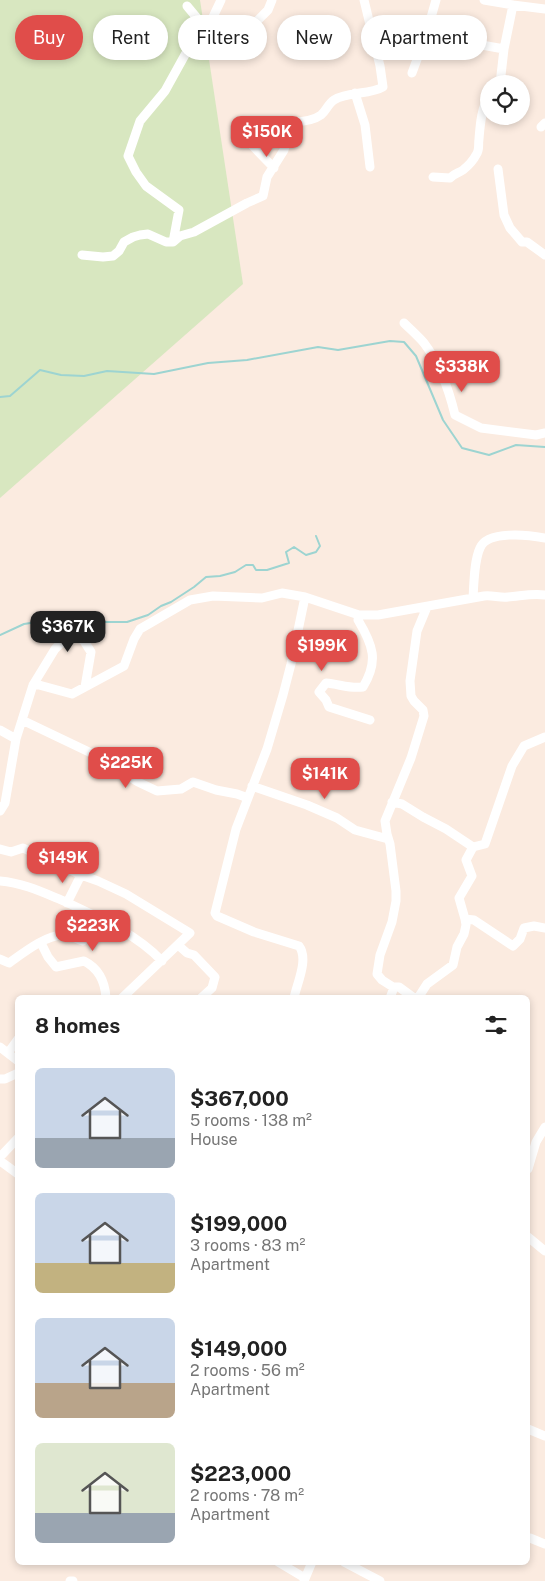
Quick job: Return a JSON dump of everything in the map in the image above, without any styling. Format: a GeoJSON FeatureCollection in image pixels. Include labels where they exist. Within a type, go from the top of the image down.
{"type":"FeatureCollection","features":[{"type":"Feature","properties":{"kind":"street"},"geometry":{"type":"LineString","coordinates":[[214,15],[221,0]]}},
{"type":"Feature","properties":{"kind":"street"},"geometry":{"type":"LineString","coordinates":[[263,15],[268,10],[272,0]]}},
{"type":"Feature","properties":{"kind":"street"},"geometry":{"type":"LineString","coordinates":[[82,255],[113,256],[119,251],[124,242],[140,235],[148,234],[166,242],[173,242],[180,236],[194,232],[262,196],[268,177],[284,150],[291,122],[305,122],[321,115],[335,99],[355,93],[378,90],[383,87],[380,66],[364,0]]}},
{"type":"Feature","properties":{"kind":"street"},"geometry":{"type":"LineString","coordinates":[[432,15],[436,0]]}},
{"type":"Feature","properties":{"kind":"street"},"geometry":{"type":"LineString","coordinates":[[484,0],[545,9]]}},
{"type":"Feature","properties":{"kind":"street"},"geometry":{"type":"LineString","coordinates":[[501,75],[512,5]]}},
{"type":"Feature","properties":{"kind":"street"},"geometry":{"type":"LineString","coordinates":[[187,6],[194,15]]}},
{"type":"Feature","properties":{"kind":"street"},"geometry":{"type":"LineString","coordinates":[[487,46],[504,49]]}},
{"type":"Feature","properties":{"kind":"street"},"geometry":{"type":"LineString","coordinates":[[173,242],[179,210],[146,186],[128,156],[140,121],[165,91],[182,60]]}},
{"type":"Feature","properties":{"kind":"street"},"geometry":{"type":"LineString","coordinates":[[412,72],[417,60]]}},
{"type":"Feature","properties":{"kind":"street"},"geometry":{"type":"LineString","coordinates":[[355,93],[365,125],[370,167]]}},
{"type":"Feature","properties":{"kind":"street"},"geometry":{"type":"LineString","coordinates":[[246,121],[250,143],[274,168]]}},
{"type":"Feature","properties":{"kind":"street"},"geometry":{"type":"LineString","coordinates":[[433,177],[450,178],[455,173],[463,170],[476,156],[479,150],[481,125]]}},
{"type":"Feature","properties":{"kind":"street"},"geometry":{"type":"LineString","coordinates":[[498,169],[504,215],[510,228],[522,242],[527,242],[545,255]]}},
{"type":"Feature","properties":{"kind":"street"},"geometry":{"type":"LineString","coordinates":[[404,324],[423,342],[433,358],[448,388],[456,416],[481,428],[536,435],[545,433]]}},
{"type":"Feature","properties":{"kind":"street"},"geometry":{"type":"LineString","coordinates":[[473,598],[480,546],[488,539],[516,534],[545,538]]}},
{"type":"Feature","properties":{"kind":"street"},"geometry":{"type":"LineString","coordinates":[[33,685],[72,694],[124,666],[140,628],[190,600],[213,596],[262,598],[282,592],[305,597],[359,615],[378,616],[484,596],[506,597],[545,594]]}},
{"type":"Feature","properties":{"kind":"street"},"geometry":{"type":"LineString","coordinates":[[295,995],[302,972],[302,948],[254,932],[215,914],[236,829],[266,749],[283,695],[305,597]]}},
{"type":"Feature","properties":{"kind":"street"},"geometry":{"type":"LineString","coordinates":[[411,995],[399,987],[393,987],[382,980],[377,974],[380,955],[392,922],[396,901],[390,844],[385,821],[411,758],[424,716],[422,708],[411,696],[410,681],[417,631],[427,607]]}},
{"type":"Feature","properties":{"kind":"street"},"geometry":{"type":"LineString","coordinates":[[359,615],[358,620],[371,645],[372,670],[369,678],[363,687],[353,688],[326,683],[319,692],[329,707],[370,720]]}},
{"type":"Feature","properties":{"kind":"street"},"geometry":{"type":"LineString","coordinates":[[0,811],[5,803],[16,739],[33,685],[56,649],[71,633],[84,641],[91,652],[85,687]]}},
{"type":"Feature","properties":{"kind":"street"},"geometry":{"type":"LineString","coordinates":[[22,720],[89,752],[138,782],[157,791],[181,789],[193,782],[248,798]]}},
{"type":"Feature","properties":{"kind":"street"},"geometry":{"type":"LineString","coordinates":[[0,730],[16,739]]}},
{"type":"Feature","properties":{"kind":"street"},"geometry":{"type":"LineString","coordinates":[[392,802],[402,804],[473,846],[485,844],[512,766],[524,746],[545,737]]}},
{"type":"Feature","properties":{"kind":"street"},"geometry":{"type":"LineString","coordinates":[[252,786],[307,805],[337,818],[352,829],[388,839]]}},
{"type":"Feature","properties":{"kind":"street"},"geometry":{"type":"LineString","coordinates":[[418,995],[426,984],[453,965],[457,948],[464,934],[465,919],[459,898],[472,876],[466,860],[473,846]]}},
{"type":"Feature","properties":{"kind":"street"},"geometry":{"type":"LineString","coordinates":[[0,849],[11,852],[23,848],[98,881],[126,894],[190,934],[125,995]]}},
{"type":"Feature","properties":{"kind":"street"},"geometry":{"type":"LineString","coordinates":[[67,903],[81,875]]}},
{"type":"Feature","properties":{"kind":"street"},"geometry":{"type":"LineString","coordinates":[[0,880],[24,885],[115,925],[152,951],[162,961]]}},
{"type":"Feature","properties":{"kind":"street"},"geometry":{"type":"LineString","coordinates":[[465,919],[474,920],[513,946],[520,939],[524,928],[534,926],[545,928]]}},
{"type":"Feature","properties":{"kind":"street"},"geometry":{"type":"LineString","coordinates":[[0,959],[9,963],[34,945],[52,936],[65,935],[83,941]]}},
{"type":"Feature","properties":{"kind":"street"},"geometry":{"type":"LineString","coordinates":[[41,943],[56,967],[84,961],[92,965],[105,987],[106,995]]}},
{"type":"Feature","properties":{"kind":"street"},"geometry":{"type":"LineString","coordinates":[[178,946],[187,953],[194,955],[215,977],[212,988],[204,995]]}},
{"type":"Feature","properties":{"kind":"street"},"geometry":{"type":"LineString","coordinates":[[391,995],[393,987]]}},
{"type":"Feature","properties":{"kind":"street"},"geometry":{"type":"LineString","coordinates":[[8,1053],[15,1043]]}},
{"type":"Feature","properties":{"kind":"street"},"geometry":{"type":"LineString","coordinates":[[0,1047],[15,1059]]}},
{"type":"Feature","properties":{"kind":"street"},"geometry":{"type":"LineString","coordinates":[[0,1079],[15,1074]]}},
{"type":"Feature","properties":{"kind":"street"},"geometry":{"type":"LineString","coordinates":[[530,1149],[545,1127]]}},
{"type":"Feature","properties":{"kind":"street"},"geometry":{"type":"LineString","coordinates":[[0,1157],[15,1141]]}},
{"type":"Feature","properties":{"kind":"street"},"geometry":{"type":"LineString","coordinates":[[0,1161],[15,1172]]}},
{"type":"Feature","properties":{"kind":"street"},"geometry":{"type":"LineString","coordinates":[[530,1239],[545,1251]]}},
{"type":"Feature","properties":{"kind":"street"},"geometry":{"type":"LineString","coordinates":[[530,1430],[545,1436]]}},
{"type":"Feature","properties":{"kind":"street"},"geometry":{"type":"LineString","coordinates":[[530,1538],[545,1544]]}},
{"type":"Feature","properties":{"kind":"street"},"geometry":{"type":"LineString","coordinates":[[282,1565],[305,1580],[311,1565]]}},
{"type":"Feature","properties":{"kind":"street"},"geometry":{"type":"LineString","coordinates":[[350,1565],[380,1581]]}},
{"type":"Feature","properties":{"kind":"green space"},"geometry":{"type":"Polygon","coordinates":[[[0,0],[200,0],[202,15],[178,15],[178,60],[209,60],[243,284],[0,498],[0,0]]]}},
{"type":"Feature","properties":{"kind":"waterway"},"geometry":{"type":"LineString","coordinates":[[0,397],[10,396],[40,370],[61,375],[84,376],[107,371],[154,374],[208,363],[247,360],[318,347],[338,350],[390,341],[404,342],[416,356],[443,420],[462,448],[489,455],[516,445],[545,447]]}},
{"type":"Feature","properties":{"kind":"waterway"},"geometry":{"type":"LineString","coordinates":[[0,635],[24,624],[56,619],[84,620],[84,612],[92,612],[101,622],[127,622],[148,615],[171,602],[206,577],[235,572],[246,565],[253,565],[256,570],[267,570],[289,563],[286,552],[294,547],[306,555],[316,552],[320,546],[316,536]]}}]}
